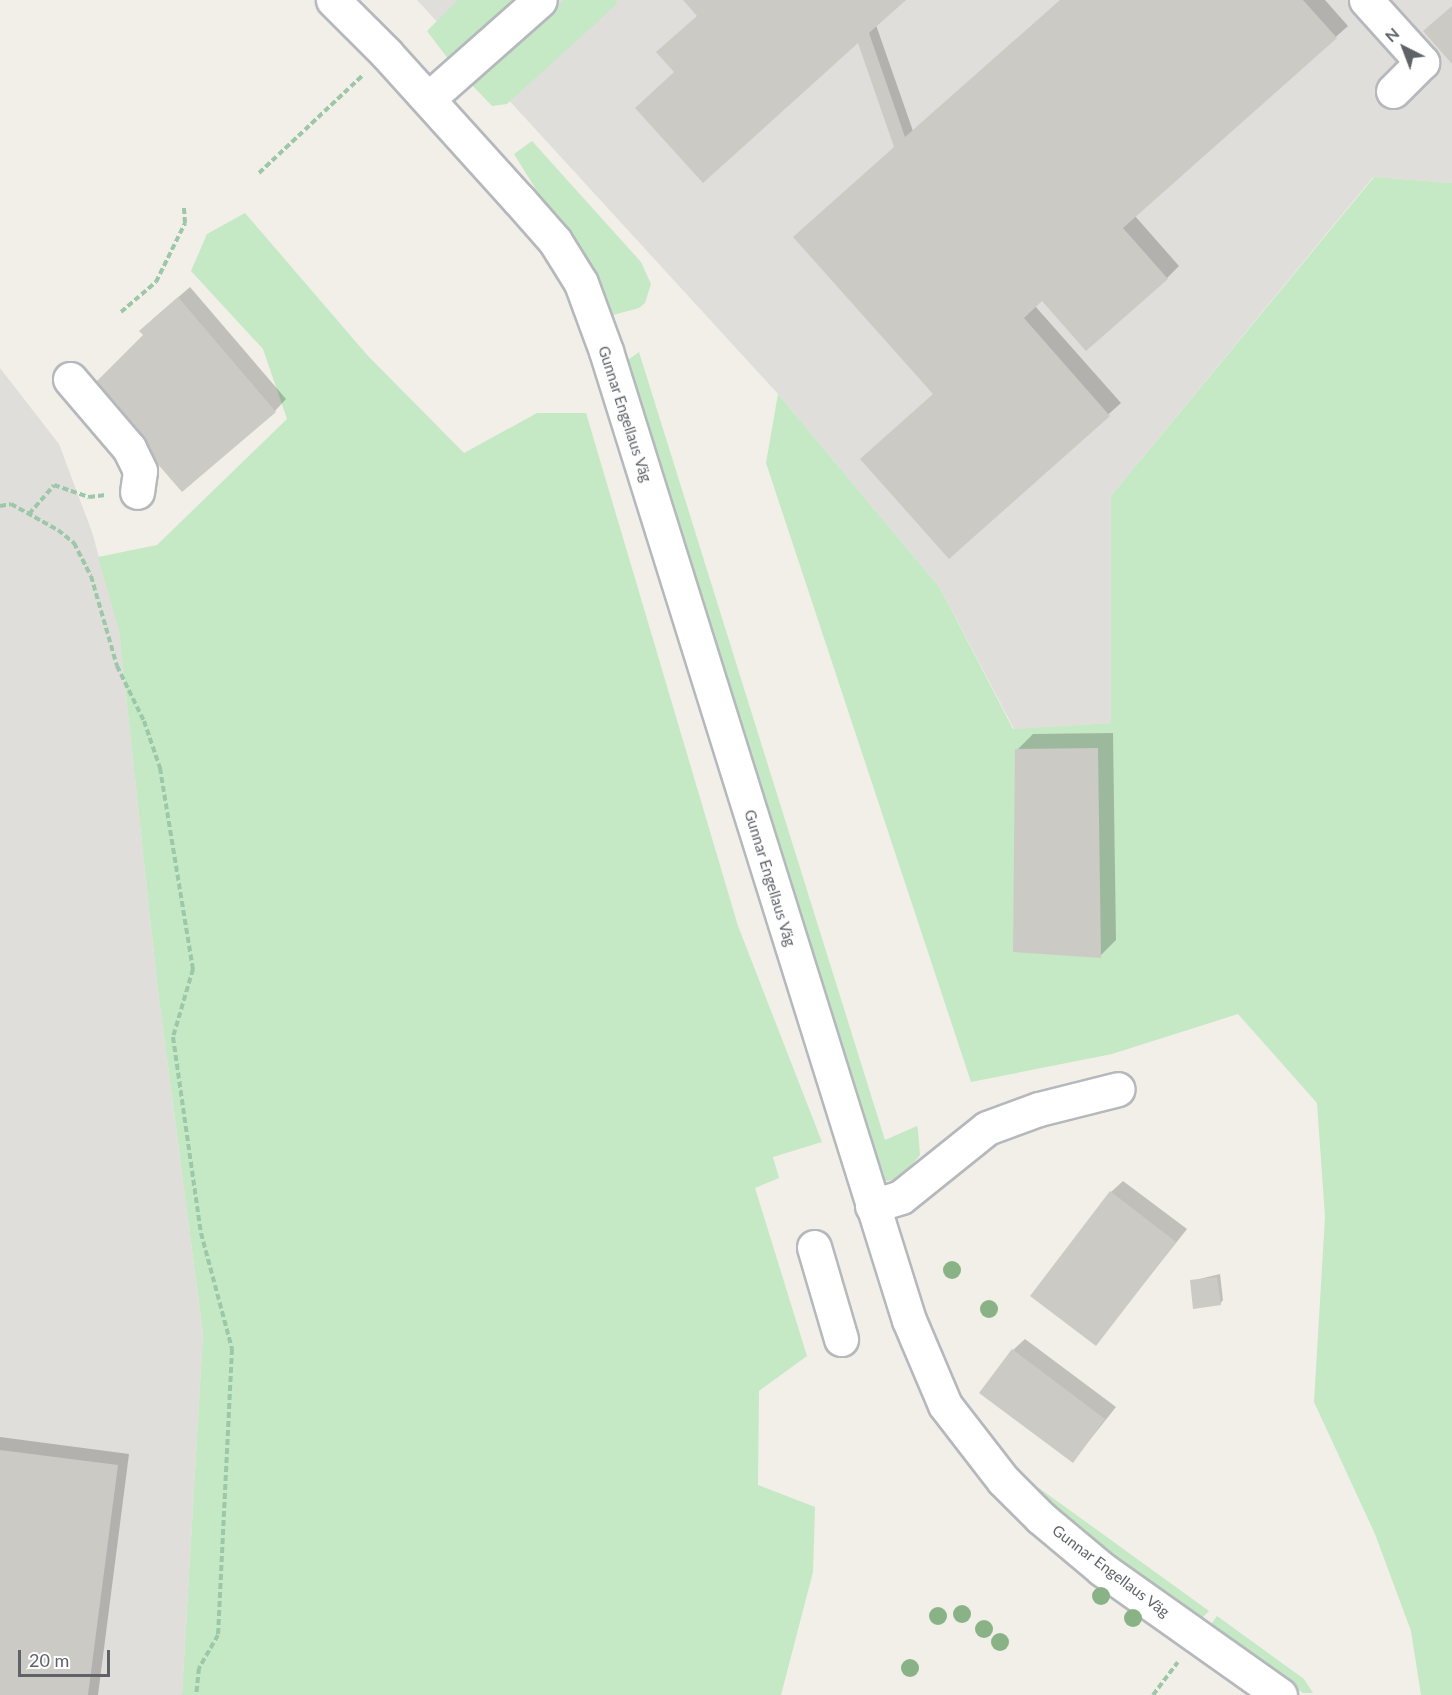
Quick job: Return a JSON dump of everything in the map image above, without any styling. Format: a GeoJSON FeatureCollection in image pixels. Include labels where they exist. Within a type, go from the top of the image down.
{"type":"FeatureCollection","features":[{"type":"Feature","properties":{"kind":"street","name":"Gunnar Engellaus Väg"},"geometry":{"type":"LineString","coordinates":[[333,0],[386,53],[555,241],[581,283],[606,351],[872,1206],[927,1369],[964,1433],[1003,1480],[1102,1569],[1280,1695]]}},
{"type":"Feature","properties":{"kind":"street"},"geometry":{"type":"LineString","coordinates":[[428,99],[540,0]]}},
{"type":"Feature","properties":{"kind":"street"},"geometry":{"type":"LineString","coordinates":[[1366,0],[1422,62],[1393,91]]}},
{"type":"Feature","properties":{"kind":"street"},"geometry":{"type":"LineString","coordinates":[[70,379],[129,448],[140,471],[137,492]]}},
{"type":"Feature","properties":{"kind":"street"},"geometry":{"type":"LineString","coordinates":[[872,1206],[901,1197],[987,1128],[1039,1109],[1119,1089]]}},
{"type":"Feature","properties":{"kind":"street"},"geometry":{"type":"LineString","coordinates":[[814,1247],[841,1339]]}},
{"type":"Feature","properties":{"kind":"path"},"geometry":{"type":"LineString","coordinates":[[259,173],[386,53]]}},
{"type":"Feature","properties":{"kind":"path"},"geometry":{"type":"LineString","coordinates":[[121,312],[156,282],[185,223],[184,207]]}},
{"type":"Feature","properties":{"kind":"path"},"geometry":{"type":"LineString","coordinates":[[28,514],[54,485],[89,497],[137,492]]}},
{"type":"Feature","properties":{"kind":"path"},"geometry":{"type":"LineString","coordinates":[[0,506],[11,504],[74,543],[91,576],[117,666],[144,721],[160,768],[194,969],[173,1037],[201,1233],[232,1349],[218,1635],[199,1668],[196,1695]]}},
{"type":"Feature","properties":{"kind":"shaded area"},"geometry":{"type":"Polygon","coordinates":[[[417,0],[1452,0],[1452,183],[1373,177],[1111,496],[1112,723],[1014,729],[940,588],[778,394],[417,0]]]}},
{"type":"Feature","properties":{"kind":"shaded area"},"geometry":{"type":"Polygon","coordinates":[[[0,368],[59,444],[92,532],[119,629],[157,982],[203,1334],[182,1695],[0,1695],[0,368]]]}},
{"type":"Feature","properties":{"kind":"green space"},"geometry":{"type":"Polygon","coordinates":[[[458,0],[517,0],[449,60],[427,31],[458,0]]]}},
{"type":"Feature","properties":{"kind":"green space"},"geometry":{"type":"Polygon","coordinates":[[[564,0],[616,0],[617,4],[507,104],[492,106],[470,83],[564,0]]]}},
{"type":"Feature","properties":{"kind":"green space"},"geometry":{"type":"Polygon","coordinates":[[[532,141],[641,262],[651,284],[645,303],[639,308],[613,315],[589,260],[551,214],[514,154],[532,141]]]}},
{"type":"Feature","properties":{"kind":"green space"},"geometry":{"type":"Polygon","coordinates":[[[1374,177],[1452,183],[1452,1695],[1421,1695],[1411,1631],[1375,1534],[1314,1402],[1325,1217],[1317,1103],[1238,1014],[1112,1054],[971,1082],[766,463],[778,394],[940,588],[1013,729],[1111,723],[1111,496],[1374,177]]]}},
{"type":"Feature","properties":{"kind":"green space"},"geometry":{"type":"Polygon","coordinates":[[[245,213],[368,356],[464,453],[537,413],[586,413],[738,926],[822,1142],[773,1157],[779,1178],[755,1188],[807,1356],[759,1391],[758,1485],[815,1507],[813,1572],[781,1695],[182,1695],[203,1334],[157,982],[119,630],[98,557],[157,545],[287,419],[263,349],[191,271],[207,234],[245,213]]]}},
{"type":"Feature","properties":{"kind":"green space"},"geometry":{"type":"Polygon","coordinates":[[[639,352],[885,1140],[917,1126],[920,1155],[899,1180],[885,1181],[878,1164],[628,371],[628,360],[639,352]]]}},
{"type":"Feature","properties":{"kind":"green space"},"geometry":{"type":"Polygon","coordinates":[[[1030,1485],[1039,1488],[1209,1611],[1200,1620],[1059,1516],[1030,1485]]]}},
{"type":"Feature","properties":{"kind":"green space"},"geometry":{"type":"Polygon","coordinates":[[[1217,1616],[1304,1679],[1313,1693],[1303,1693],[1209,1627],[1217,1616]]]}},
{"type":"Feature","properties":{"kind":"building"},"geometry":{"type":"Polygon","coordinates":[[[683,0],[906,0],[869,33],[905,137],[1060,0],[1303,0],[1337,38],[1123,228],[1168,279],[1086,351],[1042,301],[1024,318],[1110,416],[949,559],[860,459],[933,394],[793,237],[894,147],[858,43],[703,183],[635,108],[674,72],[656,52],[697,16],[683,0]]]}},
{"type":"Feature","properties":{"kind":"building"},"geometry":{"type":"Polygon","coordinates":[[[1452,6],[1452,64],[1423,31],[1452,6]]]}},
{"type":"Feature","properties":{"kind":"building"},"geometry":{"type":"Polygon","coordinates":[[[178,297],[276,412],[182,492],[91,387],[143,335],[139,331],[178,297]]]}},
{"type":"Feature","properties":{"kind":"building"},"geometry":{"type":"Polygon","coordinates":[[[1098,748],[1101,958],[1013,952],[1015,749],[1098,748]]]}},
{"type":"Feature","properties":{"kind":"building"},"geometry":{"type":"Polygon","coordinates":[[[1110,1191],[1176,1242],[1096,1346],[1030,1296],[1110,1191]]]}},
{"type":"Feature","properties":{"kind":"building"},"geometry":{"type":"Polygon","coordinates":[[[1217,1277],[1221,1305],[1193,1309],[1190,1280],[1217,1277]]]}},
{"type":"Feature","properties":{"kind":"building"},"geometry":{"type":"Polygon","coordinates":[[[1012,1349],[1105,1419],[1073,1463],[979,1393],[1012,1349]]]}},
{"type":"Feature","properties":{"kind":"building"},"geometry":{"type":"Polygon","coordinates":[[[0,1450],[118,1465],[88,1695],[0,1695],[0,1450]]]}}]}
